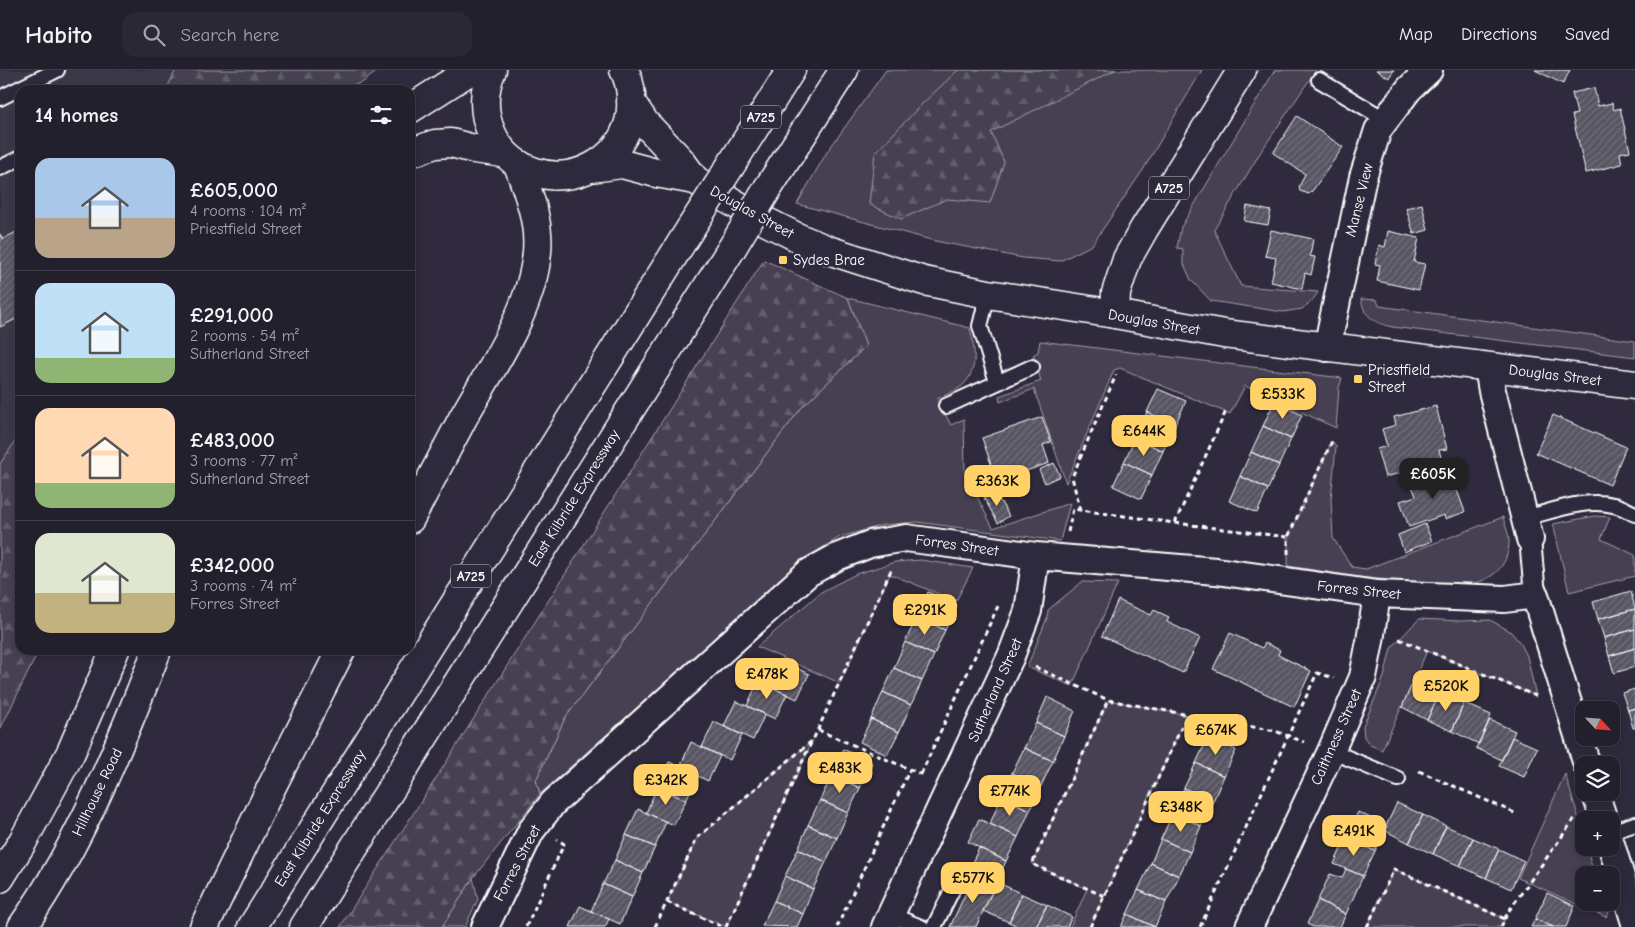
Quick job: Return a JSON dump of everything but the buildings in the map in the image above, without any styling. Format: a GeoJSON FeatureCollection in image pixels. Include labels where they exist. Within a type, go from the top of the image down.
{"type":"FeatureCollection","features":[{"type":"Feature","properties":{"kind":"main road"},"geometry":{"type":"LineString","coordinates":[[415,106],[471,70]]}},
{"type":"Feature","properties":{"kind":"main road"},"geometry":{"type":"LineString","coordinates":[[415,510],[521,312],[534,272],[538,251],[536,225],[530,198],[511,159],[490,131],[486,118],[484,105],[485,91],[492,70]]}},
{"type":"Feature","properties":{"kind":"main road","name":"East Kilbride Expressway"},"geometry":{"type":"LineString","coordinates":[[252,927],[790,70]]}},
{"type":"Feature","properties":{"kind":"main road","name":"East Kilbride Expressway"},"geometry":{"type":"LineString","coordinates":[[304,927],[844,70]]}},
{"type":"Feature","properties":{"kind":"main road","name":"A725"},"geometry":{"type":"LineString","coordinates":[[1115,314],[1116,293],[1127,259],[1242,70]]}},
{"type":"Feature","properties":{"kind":"main road"},"geometry":{"type":"LineString","coordinates":[[591,168],[607,156],[620,141],[627,129],[631,116],[631,82]]}},
{"type":"Feature","properties":{"kind":"main road","name":"Douglas Street"},"geometry":{"type":"LineString","coordinates":[[631,82],[645,123],[681,161],[695,180]]}},
{"type":"Feature","properties":{"kind":"main road"},"geometry":{"type":"LineString","coordinates":[[415,151],[435,144],[451,143],[511,159]]}},
{"type":"Feature","properties":{"kind":"main road","name":"Douglas Street"},"geometry":{"type":"LineString","coordinates":[[511,159],[535,172],[554,176],[622,164],[656,173],[695,180],[761,219],[828,250],[924,281],[988,294],[1115,314],[1224,334],[1635,385]]}},
{"type":"Feature","properties":{"kind":"main road"},"geometry":{"type":"LineString","coordinates":[[0,878],[23,841],[67,759],[113,655]]}},
{"type":"Feature","properties":{"kind":"main road","name":"Hillhouse Road"},"geometry":{"type":"LineString","coordinates":[[22,927],[50,883],[95,800],[155,655]]}},
{"type":"Feature","properties":{"kind":"main road"},"geometry":{"type":"LineString","coordinates":[[204,927],[270,790],[338,655]]}},
{"type":"Feature","properties":{"kind":"street","name":"Manse View"},"geometry":{"type":"LineString","coordinates":[[1327,348],[1363,177],[1378,130],[1409,89],[1429,70]]}},
{"type":"Feature","properties":{"kind":"street"},"geometry":{"type":"LineString","coordinates":[[1488,367],[1492,391],[1528,529],[1536,595],[1583,756]]}},
{"type":"Feature","properties":{"kind":"street","name":"Forres Street"},"geometry":{"type":"LineString","coordinates":[[485,927],[531,831],[553,803],[808,573],[837,557],[870,544],[906,538],[1036,556],[1216,571],[1377,594],[1505,599],[1536,595]]}},
{"type":"Feature","properties":{"kind":"street","name":"Sutherland Street"},"geometry":{"type":"LineString","coordinates":[[888,921],[1012,656],[1028,612],[1036,556]]}},
{"type":"Feature","properties":{"kind":"street","name":"Caithness Street"},"geometry":{"type":"LineString","coordinates":[[1249,927],[1331,751],[1359,686],[1373,623],[1377,594]]}},
{"type":"Feature","properties":{"kind":"street"},"geometry":{"type":"LineString","coordinates":[[1615,856],[1635,923]]}},
{"type":"Feature","properties":{"kind":"lane"},"geometry":{"type":"LineString","coordinates":[[26,85],[56,70]]}},
{"type":"Feature","properties":{"kind":"lane"},"geometry":{"type":"LineString","coordinates":[[1319,80],[1386,120]]}},
{"type":"Feature","properties":{"kind":"lane"},"geometry":{"type":"LineString","coordinates":[[0,98],[15,90]]}},
{"type":"Feature","properties":{"kind":"lane"},"geometry":{"type":"LineString","coordinates":[[0,168],[15,160]]}},
{"type":"Feature","properties":{"kind":"lane"},"geometry":{"type":"LineString","coordinates":[[988,294],[980,326],[997,382]]}},
{"type":"Feature","properties":{"kind":"lane"},"geometry":{"type":"LineString","coordinates":[[946,406],[1032,366]]}},
{"type":"Feature","properties":{"kind":"lane"},"geometry":{"type":"LineString","coordinates":[[1528,529],[1580,505],[1594,503],[1614,505],[1635,514]]}},
{"type":"Feature","properties":{"kind":"lane"},"geometry":{"type":"LineString","coordinates":[[1331,751],[1398,779]]}},
{"type":"Feature","properties":{"kind":"lane"},"geometry":{"type":"LineString","coordinates":[[1620,829],[1635,824]]}},
{"type":"Feature","properties":{"kind":"lane"},"geometry":{"type":"LineString","coordinates":[[934,927],[958,878]]}},
{"type":"Feature","properties":{"kind":"lane"},"geometry":{"type":"LineString","coordinates":[[888,921],[921,927]]}},
{"type":"Feature","properties":{"kind":"path"},"geometry":{"type":"LineString","coordinates":[[1080,510],[1072,477],[1116,375]]}},
{"type":"Feature","properties":{"kind":"path"},"geometry":{"type":"LineString","coordinates":[[1175,523],[1228,409]]}},
{"type":"Feature","properties":{"kind":"path"},"geometry":{"type":"LineString","coordinates":[[1288,582],[1288,537],[1332,441]]}},
{"type":"Feature","properties":{"kind":"path"},"geometry":{"type":"LineString","coordinates":[[1062,558],[1073,509],[1288,537]]}},
{"type":"Feature","properties":{"kind":"path"},"geometry":{"type":"LineString","coordinates":[[667,902],[725,927],[906,538]]}},
{"type":"Feature","properties":{"kind":"path"},"geometry":{"type":"LineString","coordinates":[[921,774],[1001,599]]}},
{"type":"Feature","properties":{"kind":"path"},"geometry":{"type":"LineString","coordinates":[[1373,623],[1399,639],[1536,696],[1564,693]]}},
{"type":"Feature","properties":{"kind":"path"},"geometry":{"type":"LineString","coordinates":[[981,643],[1108,700],[1275,731],[1331,751]]}},
{"type":"Feature","properties":{"kind":"path"},"geometry":{"type":"LineString","coordinates":[[1200,927],[1317,673],[1359,686]]}},
{"type":"Feature","properties":{"kind":"path"},"geometry":{"type":"LineString","coordinates":[[1104,896],[1032,864],[1108,700]]}},
{"type":"Feature","properties":{"kind":"path"},"geometry":{"type":"LineString","coordinates":[[1090,927],[1187,714]]}},
{"type":"Feature","properties":{"kind":"path"},"geometry":{"type":"LineString","coordinates":[[818,730],[951,787]]}},
{"type":"Feature","properties":{"kind":"path"},"geometry":{"type":"LineString","coordinates":[[655,927],[697,838],[813,740]]}},
{"type":"Feature","properties":{"kind":"path"},"geometry":{"type":"LineString","coordinates":[[1398,779],[1405,766],[1516,814]]}},
{"type":"Feature","properties":{"kind":"path"},"geometry":{"type":"LineString","coordinates":[[837,927],[910,769]]}},
{"type":"Feature","properties":{"kind":"path"},"geometry":{"type":"LineString","coordinates":[[1501,927],[1576,817],[1599,806]]}},
{"type":"Feature","properties":{"kind":"path"},"geometry":{"type":"LineString","coordinates":[[526,927],[564,844],[537,824]]}},
{"type":"Feature","properties":{"kind":"path"},"geometry":{"type":"LineString","coordinates":[[1367,927],[1394,869],[1505,919]]}},
{"type":"Feature","properties":{"kind":"shaded area"},"geometry":{"type":"Polygon","coordinates":[[[0,70],[242,70],[237,85],[15,85],[15,607],[0,631],[0,70]]]}},
{"type":"Feature","properties":{"kind":"green space"},"geometry":{"type":"Polygon","coordinates":[[[176,70],[379,70],[363,82],[354,85],[168,85],[176,70]]]}},
{"type":"Feature","properties":{"kind":"green space"},"geometry":{"type":"Polygon","coordinates":[[[886,70],[1202,70],[1143,170],[1092,245],[1060,261],[1023,258],[935,241],[797,204],[827,152],[886,70]]]}},
{"type":"Feature","properties":{"kind":"green space"},"geometry":{"type":"Polygon","coordinates":[[[958,70],[1115,70],[991,132],[1004,162],[990,203],[947,199],[901,219],[869,204],[875,153],[958,70]]]}},
{"type":"Feature","properties":{"kind":"green space"},"geometry":{"type":"Polygon","coordinates":[[[1275,70],[1316,70],[1260,153],[1214,230],[1241,286],[1318,292],[1312,301],[1302,309],[1283,312],[1211,301],[1191,280],[1183,262],[1183,249],[1177,248],[1181,227],[1275,70]]]}},
{"type":"Feature","properties":{"kind":"green space"},"geometry":{"type":"Polygon","coordinates":[[[764,260],[848,298],[866,346],[802,407],[565,718],[536,780],[540,794],[473,878],[442,927],[340,927],[433,783],[764,260]]]}},
{"type":"Feature","properties":{"kind":"green space"},"geometry":{"type":"Polygon","coordinates":[[[848,298],[970,328],[974,363],[969,377],[959,388],[937,399],[951,425],[964,419],[965,473],[993,528],[1070,503],[1060,541],[917,522],[883,525],[840,537],[804,559],[540,794],[536,780],[565,718],[802,407],[866,346],[848,298]]]}},
{"type":"Feature","properties":{"kind":"green space"},"geometry":{"type":"Polygon","coordinates":[[[1361,299],[1377,300],[1379,306],[1635,341],[1635,357],[1392,327],[1371,318],[1362,305],[1361,299]]]}},
{"type":"Feature","properties":{"kind":"green space"},"geometry":{"type":"Polygon","coordinates":[[[1040,341],[1342,378],[1339,388],[1336,428],[1245,386],[1230,414],[1120,368],[1114,370],[1066,483],[1034,389],[1000,402],[999,396],[1041,381],[1033,355],[1038,352],[1040,341]]]}},
{"type":"Feature","properties":{"kind":"green space"},"geometry":{"type":"Polygon","coordinates":[[[15,440],[15,655],[37,655],[0,730],[0,464],[15,440]]]}},
{"type":"Feature","properties":{"kind":"green space"},"geometry":{"type":"Polygon","coordinates":[[[1332,441],[1336,446],[1331,499],[1333,538],[1352,567],[1366,569],[1503,517],[1509,544],[1504,563],[1499,570],[1477,583],[1458,586],[1357,577],[1288,566],[1288,537],[1332,441]]]}},
{"type":"Feature","properties":{"kind":"green space"},"geometry":{"type":"Polygon","coordinates":[[[1595,516],[1610,517],[1601,539],[1635,555],[1635,576],[1569,592],[1553,524],[1595,516]]]}},
{"type":"Feature","properties":{"kind":"green space"},"geometry":{"type":"Polygon","coordinates":[[[921,560],[973,568],[956,601],[890,574],[840,683],[757,647],[821,592],[856,574],[895,562],[921,560]]]}},
{"type":"Feature","properties":{"kind":"green space"},"geometry":{"type":"Polygon","coordinates":[[[1082,582],[1118,583],[1072,686],[1027,667],[1047,618],[1048,610],[1082,582]]]}},
{"type":"Feature","properties":{"kind":"green space"},"geometry":{"type":"Polygon","coordinates":[[[1419,619],[1490,620],[1510,631],[1521,644],[1527,656],[1536,696],[1427,651],[1382,750],[1370,745],[1364,737],[1363,726],[1384,677],[1391,648],[1419,619]]]}},
{"type":"Feature","properties":{"kind":"green space"},"geometry":{"type":"Polygon","coordinates":[[[1108,700],[1187,715],[1090,927],[1070,927],[1087,889],[1032,864],[1108,700]]]}},
{"type":"Feature","properties":{"kind":"green space"},"geometry":{"type":"Polygon","coordinates":[[[813,740],[726,927],[667,902],[697,838],[813,740]]]}},
{"type":"Feature","properties":{"kind":"green space"},"geometry":{"type":"Polygon","coordinates":[[[1565,774],[1577,811],[1575,811],[1575,856],[1589,856],[1592,866],[1575,866],[1575,903],[1518,878],[1565,774]]]}},
{"type":"Feature","properties":{"kind":"green space"},"geometry":{"type":"Polygon","coordinates":[[[1394,869],[1505,919],[1501,927],[1367,927],[1394,869]]]}},
{"type":"Feature","properties":{"kind":"green space"},"geometry":{"type":"Polygon","coordinates":[[[473,878],[478,899],[465,927],[442,927],[473,878]]]}},
{"type":"Feature","properties":{"kind":"green space"},"geometry":{"type":"Polygon","coordinates":[[[1592,911],[1608,911],[1606,917],[1592,911]]]}},
{"type":"Feature","properties":{"kind":"place","name":"Sydes Brae"},"geometry":{"type":"Point","coordinates":[783,260]}},
{"type":"Feature","properties":{"kind":"place","name":"Priestfield Street"},"geometry":{"type":"Point","coordinates":[1358,379]}}]}
